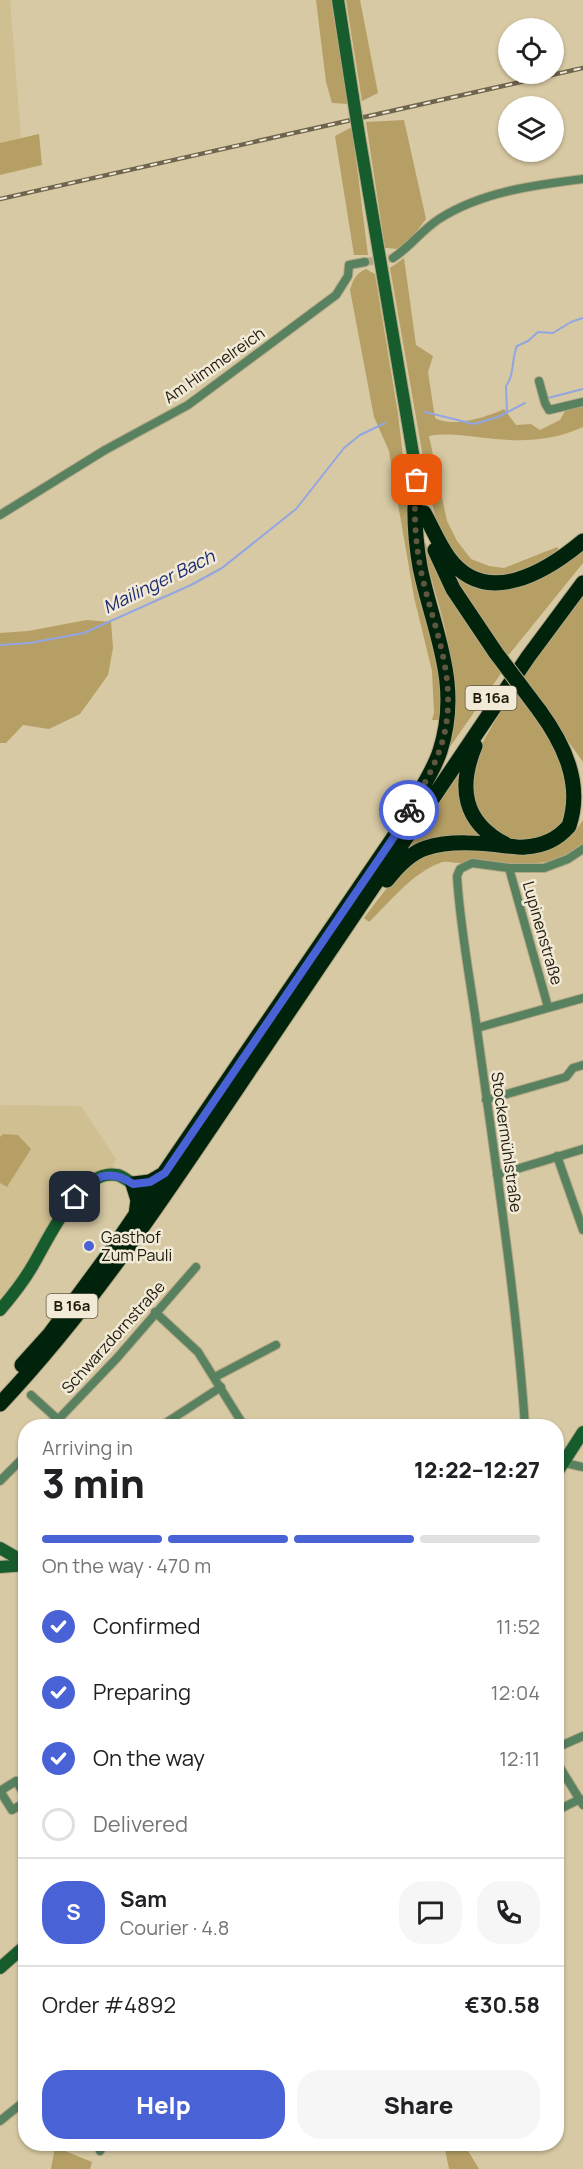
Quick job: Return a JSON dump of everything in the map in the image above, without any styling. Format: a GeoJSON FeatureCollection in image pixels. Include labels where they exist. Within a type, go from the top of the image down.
{"type":"FeatureCollection","features":[{"type":"Feature","properties":{"kind":"highway"},"geometry":{"type":"LineString","coordinates":[[400,828],[440,751],[448,708],[441,641],[420,567],[413,506],[417,480]]}},
{"type":"Feature","properties":{"kind":"highway"},"geometry":{"type":"LineString","coordinates":[[424,513],[447,556],[456,566],[473,578],[488,583],[504,583],[525,578],[542,570],[583,542]]}},
{"type":"Feature","properties":{"kind":"highway"},"geometry":{"type":"LineString","coordinates":[[331,949],[396,869],[423,849],[438,845],[468,843],[527,847],[553,840],[571,824],[583,795],[578,768],[566,745],[496,653],[453,589],[436,553],[424,513]]}},
{"type":"Feature","properties":{"kind":"highway","name":"B 16a"},"geometry":{"type":"LineString","coordinates":[[0,1389],[50,1334],[135,1216],[400,828],[583,568]]}},
{"type":"Feature","properties":{"kind":"highway","name":"B 16a"},"geometry":{"type":"LineString","coordinates":[[0,1404],[53,1346],[98,1289],[165,1195],[528,657],[583,583]]}},
{"type":"Feature","properties":{"kind":"highway"},"geometry":{"type":"LineString","coordinates":[[486,720],[466,770],[465,794],[474,817],[481,826],[496,840],[508,846]]}},
{"type":"Feature","properties":{"kind":"highway"},"geometry":{"type":"LineString","coordinates":[[135,1216],[138,1200],[133,1184],[150,1182],[165,1173]]}},
{"type":"Feature","properties":{"kind":"main road"},"geometry":{"type":"LineString","coordinates":[[338,0],[424,513]]}},
{"type":"Feature","properties":{"kind":"main road"},"geometry":{"type":"LineString","coordinates":[[0,1310],[22,1282],[56,1223],[84,1187],[102,1177],[115,1174],[133,1184]]}},
{"type":"Feature","properties":{"kind":"main road"},"geometry":{"type":"LineString","coordinates":[[565,1463],[583,1432]]}},
{"type":"Feature","properties":{"kind":"main road"},"geometry":{"type":"LineString","coordinates":[[0,1548],[18,1559]]}},
{"type":"Feature","properties":{"kind":"main road"},"geometry":{"type":"LineString","coordinates":[[0,1567],[18,1565]]}},
{"type":"Feature","properties":{"kind":"main road"},"geometry":{"type":"LineString","coordinates":[[0,1968],[18,1952]]}},
{"type":"Feature","properties":{"kind":"street"},"geometry":{"type":"LineString","coordinates":[[393,258],[440,218],[465,206],[532,185],[583,179]]}},
{"type":"Feature","properties":{"kind":"street","name":"Am Himmelreich"},"geometry":{"type":"LineString","coordinates":[[0,515],[105,450],[188,405],[336,295],[348,276],[349,265],[365,262]]}},
{"type":"Feature","properties":{"kind":"street"},"geometry":{"type":"LineString","coordinates":[[539,381],[549,410],[583,402]]}},
{"type":"Feature","properties":{"kind":"street"},"geometry":{"type":"LineString","coordinates":[[509,868],[544,868],[568,859],[583,849]]}},
{"type":"Feature","properties":{"kind":"street","name":"Stockermühlstraße"},"geometry":{"type":"LineString","coordinates":[[509,868],[472,863],[460,869],[457,876],[497,1175],[524,1419]]}},
{"type":"Feature","properties":{"kind":"street","name":"Lupinenstraße"},"geometry":{"type":"LineString","coordinates":[[509,868],[548,1007]]}},
{"type":"Feature","properties":{"kind":"street"},"geometry":{"type":"LineString","coordinates":[[477,1028],[583,998]]}},
{"type":"Feature","properties":{"kind":"street"},"geometry":{"type":"LineString","coordinates":[[486,1100],[566,1077],[573,1068],[583,1065]]}},
{"type":"Feature","properties":{"kind":"street"},"geometry":{"type":"LineString","coordinates":[[497,1175],[583,1149]]}},
{"type":"Feature","properties":{"kind":"street"},"geometry":{"type":"LineString","coordinates":[[557,1156],[583,1230]]}},
{"type":"Feature","properties":{"kind":"street","name":"Schwarzdornstraße"},"geometry":{"type":"LineString","coordinates":[[60,1419],[117,1358],[196,1267]]}},
{"type":"Feature","properties":{"kind":"street"},"geometry":{"type":"LineString","coordinates":[[155,1312],[198,1352],[240,1419]]}},
{"type":"Feature","properties":{"kind":"street"},"geometry":{"type":"LineString","coordinates":[[215,1377],[276,1345]]}},
{"type":"Feature","properties":{"kind":"street"},"geometry":{"type":"LineString","coordinates":[[172,1419],[221,1387]]}},
{"type":"Feature","properties":{"kind":"street"},"geometry":{"type":"LineString","coordinates":[[31,1395],[51,1419]]}},
{"type":"Feature","properties":{"kind":"street"},"geometry":{"type":"LineString","coordinates":[[0,1481],[18,1463]]}},
{"type":"Feature","properties":{"kind":"street"},"geometry":{"type":"LineString","coordinates":[[565,1463],[583,1467]]}},
{"type":"Feature","properties":{"kind":"street"},"geometry":{"type":"LineString","coordinates":[[564,1744],[583,1736]]}},
{"type":"Feature","properties":{"kind":"street"},"geometry":{"type":"LineString","coordinates":[[564,1774],[581,1802],[564,1808]]}},
{"type":"Feature","properties":{"kind":"street"},"geometry":{"type":"LineString","coordinates":[[18,1784],[16,1781],[0,1791],[12,1810],[18,1807]]}},
{"type":"Feature","properties":{"kind":"street"},"geometry":{"type":"LineString","coordinates":[[0,2121],[18,2106]]}},
{"type":"Feature","properties":{"kind":"shaded area"},"geometry":{"type":"Polygon","coordinates":[[[0,0],[10,0],[21,138],[0,143],[0,0]]]}},
{"type":"Feature","properties":{"kind":"shaded area"},"geometry":{"type":"Polygon","coordinates":[[[316,0],[331,0],[348,104],[332,103],[326,82],[316,0]]]}},
{"type":"Feature","properties":{"kind":"shaded area"},"geometry":{"type":"Polygon","coordinates":[[[346,0],[360,0],[378,93],[362,101],[346,0]]]}},
{"type":"Feature","properties":{"kind":"shaded area"},"geometry":{"type":"Polygon","coordinates":[[[404,120],[426,219],[399,249],[385,248],[366,122],[404,120]]]}},
{"type":"Feature","properties":{"kind":"shaded area"},"geometry":{"type":"Polygon","coordinates":[[[352,127],[368,255],[354,255],[335,136],[352,127]]]}},
{"type":"Feature","properties":{"kind":"shaded area"},"geometry":{"type":"Polygon","coordinates":[[[39,134],[42,165],[0,175],[0,143],[39,134]]]}},
{"type":"Feature","properties":{"kind":"shaded area"},"geometry":{"type":"Polygon","coordinates":[[[404,258],[416,345],[433,356],[428,372],[435,418],[442,421],[460,422],[504,409],[516,425],[531,424],[540,430],[560,420],[565,411],[583,406],[583,427],[551,437],[518,440],[454,435],[429,436],[447,521],[457,541],[471,559],[489,566],[504,568],[557,547],[561,553],[538,566],[497,579],[460,567],[437,524],[428,486],[390,268],[404,258]]]}},
{"type":"Feature","properties":{"kind":"shaded area"},"geometry":{"type":"Polygon","coordinates":[[[366,269],[375,274],[398,414],[408,498],[441,662],[442,715],[439,720],[432,720],[434,713],[432,671],[414,597],[389,451],[374,417],[350,290],[355,277],[366,269]]]}},
{"type":"Feature","properties":{"kind":"shaded area"},"geometry":{"type":"Polygon","coordinates":[[[422,534],[437,571],[456,606],[502,672],[445,754],[450,694],[449,648],[426,559],[422,534]]]}},
{"type":"Feature","properties":{"kind":"shaded area"},"geometry":{"type":"Polygon","coordinates":[[[583,545],[583,563],[507,657],[454,580],[453,570],[495,588],[583,545]]]}},
{"type":"Feature","properties":{"kind":"shaded area"},"geometry":{"type":"Polygon","coordinates":[[[583,594],[583,762],[522,677],[583,594]]]}},
{"type":"Feature","properties":{"kind":"shaded area"},"geometry":{"type":"Polygon","coordinates":[[[87,620],[111,622],[113,648],[108,675],[80,714],[49,729],[23,725],[6,743],[0,743],[0,633],[28,631],[87,620]]]}},
{"type":"Feature","properties":{"kind":"shaded area"},"geometry":{"type":"Polygon","coordinates":[[[514,688],[571,766],[566,822],[541,839],[512,841],[492,831],[471,801],[476,754],[514,688]]]}},
{"type":"Feature","properties":{"kind":"shaded area"},"geometry":{"type":"Polygon","coordinates":[[[463,763],[486,838],[460,839],[397,861],[463,763]]]}},
{"type":"Feature","properties":{"kind":"shaded area"},"geometry":{"type":"Polygon","coordinates":[[[583,820],[583,844],[569,854],[540,863],[440,863],[411,881],[369,922],[364,918],[401,873],[425,854],[461,848],[512,853],[543,851],[571,835],[583,820]]]}},
{"type":"Feature","properties":{"kind":"shaded area"},"geometry":{"type":"Polygon","coordinates":[[[0,1105],[81,1106],[116,1159],[112,1169],[86,1181],[22,1276],[0,1302],[0,1105]]]}},
{"type":"Feature","properties":{"kind":"shaded area"},"geometry":{"type":"Polygon","coordinates":[[[3,1134],[18,1135],[31,1149],[7,1187],[0,1183],[0,1137],[3,1134]]]}},
{"type":"Feature","properties":{"kind":"shaded area"},"geometry":{"type":"Polygon","coordinates":[[[54,2151],[65,2151],[92,2162],[90,2169],[51,2169],[54,2151]]]}},
{"type":"Feature","properties":{"kind":"shaded area"},"geometry":{"type":"Polygon","coordinates":[[[445,2151],[468,2151],[479,2169],[449,2169],[445,2151]]]}},
{"type":"Feature","properties":{"kind":"waterway"},"geometry":{"type":"LineString","coordinates":[[507,413],[506,386],[511,377],[517,346],[528,341],[538,332],[553,333],[583,318]]}},
{"type":"Feature","properties":{"kind":"waterway","name":"Mailinger Bach"},"geometry":{"type":"LineString","coordinates":[[548,398],[583,389]]}},
{"type":"Feature","properties":{"kind":"waterway","name":"Mailinger Bach"},"geometry":{"type":"LineString","coordinates":[[425,412],[474,424],[498,417],[525,403]]}},
{"type":"Feature","properties":{"kind":"waterway","name":"Mailinger Bach"},"geometry":{"type":"LineString","coordinates":[[0,645],[30,643],[84,633],[191,585],[222,568],[296,509],[344,448],[360,435],[385,423]]}},
{"type":"Feature","properties":{"kind":"tunnel"},"geometry":{"type":"LineString","coordinates":[[365,262],[393,258]]}},
{"type":"Feature","properties":{"kind":"railway"},"geometry":{"type":"LineString","coordinates":[[0,199],[583,68]]}},
{"type":"Feature","properties":{"kind":"way so far"},"geometry":{"type":"LineString","coordinates":[[409,810],[440,751],[445,732],[448,698],[441,641],[420,567],[413,506],[417,480]]}},
{"type":"Feature","properties":{"kind":"place","name":"Gasthof Zum Pauli"},"geometry":{"type":"Point","coordinates":[89,1246]}},
{"type":"Feature","properties":{"kind":"route"},"geometry":{"type":"LineString","coordinates":[[75,1197],[93,1181],[111,1174],[122,1176],[133,1184],[150,1182],[165,1173],[400,828],[409,810]]}}]}
